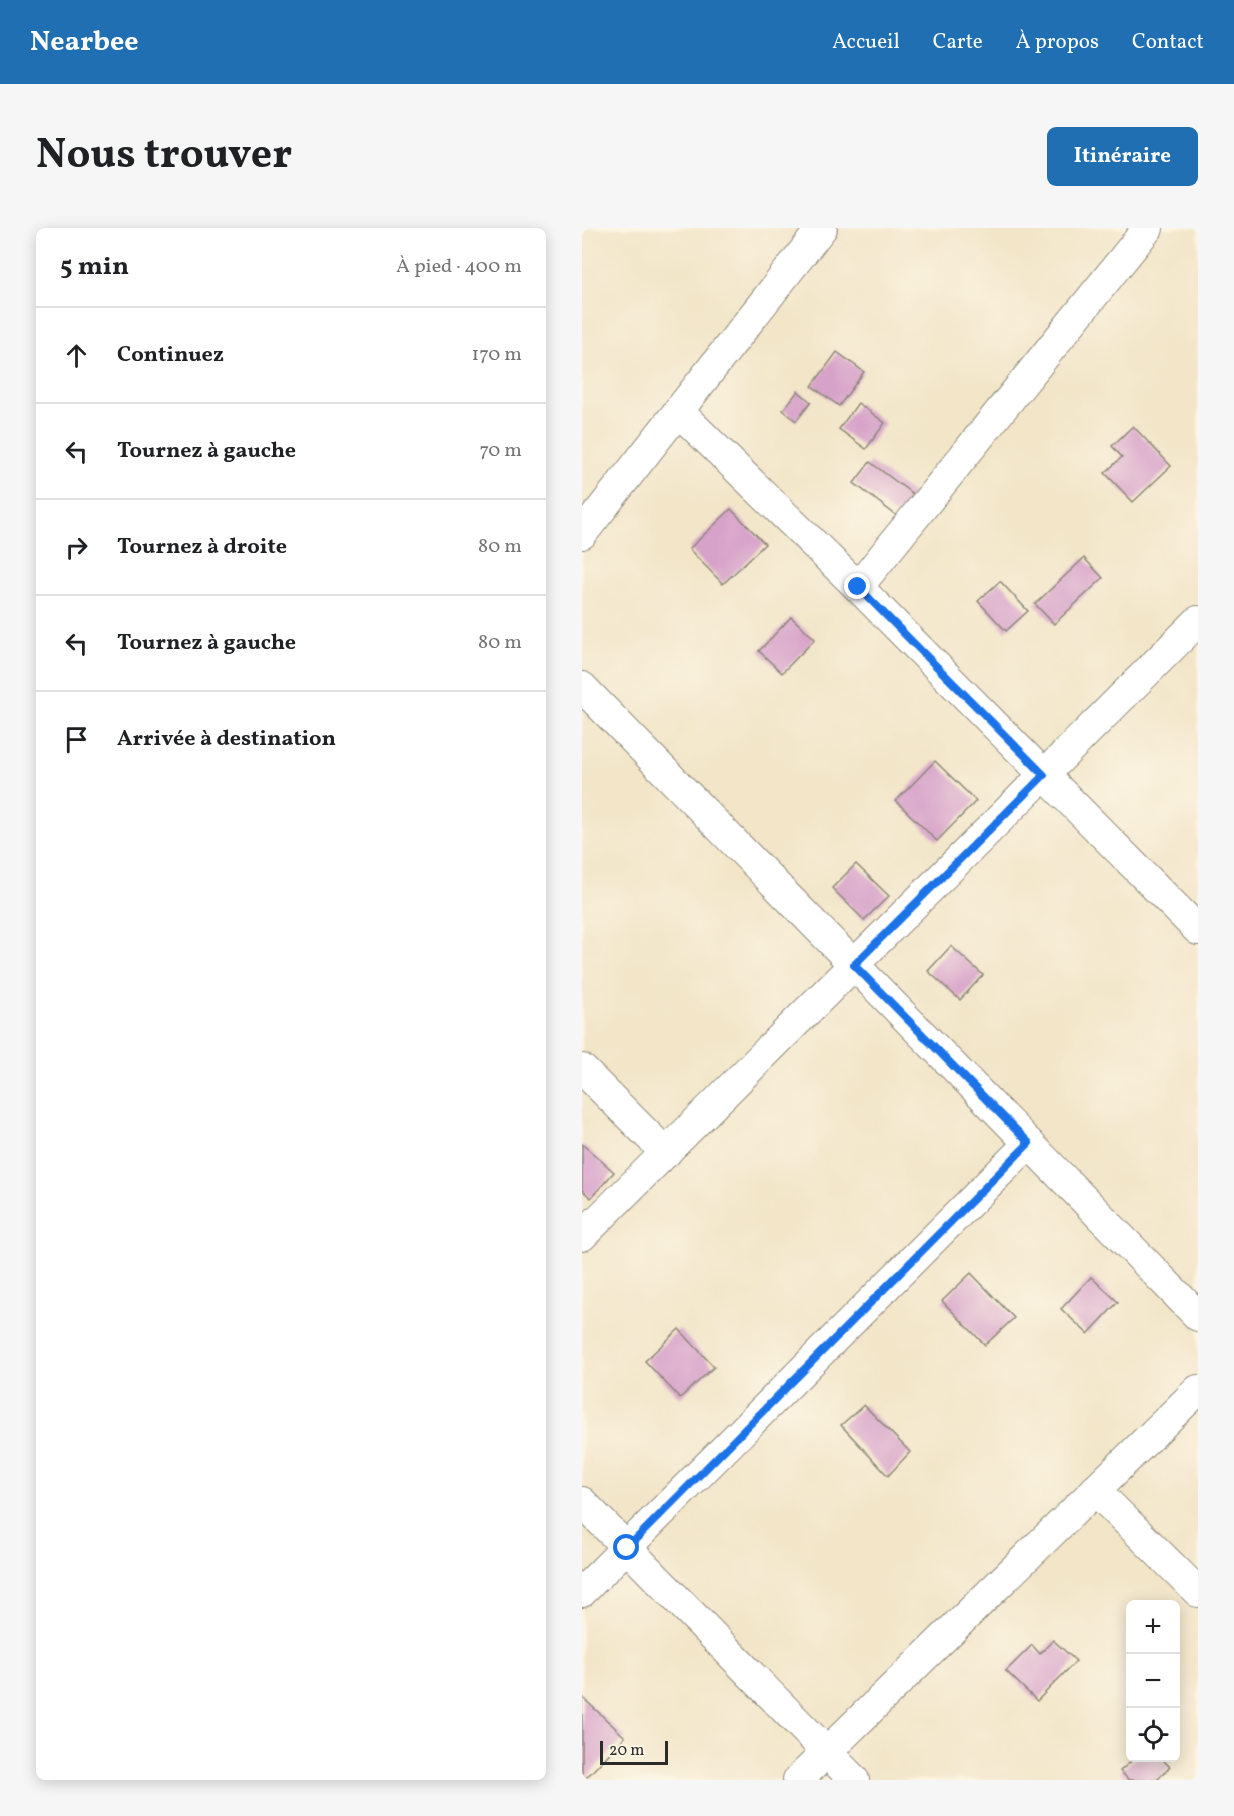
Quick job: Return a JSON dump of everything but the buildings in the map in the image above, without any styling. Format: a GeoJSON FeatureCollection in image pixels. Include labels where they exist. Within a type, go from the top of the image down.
{"type":"FeatureCollection","features":[{"type":"Feature","properties":{"kind":"street"},"geometry":{"type":"LineString","coordinates":[[582,534],[822,228]]}},
{"type":"Feature","properties":{"kind":"street"},"geometry":{"type":"LineString","coordinates":[[858,587],[1148,228]]}},
{"type":"Feature","properties":{"kind":"street"},"geometry":{"type":"LineString","coordinates":[[678,411],[858,587],[1198,930]]}},
{"type":"Feature","properties":{"kind":"street"},"geometry":{"type":"LineString","coordinates":[[582,1236],[1198,621]]}},
{"type":"Feature","properties":{"kind":"street"},"geometry":{"type":"LineString","coordinates":[[582,687],[1198,1316]]}},
{"type":"Feature","properties":{"kind":"street"},"geometry":{"type":"LineString","coordinates":[[582,1069],[666,1153]]}},
{"type":"Feature","properties":{"kind":"street"},"geometry":{"type":"LineString","coordinates":[[582,1592],[1029,1143]]}},
{"type":"Feature","properties":{"kind":"street"},"geometry":{"type":"LineString","coordinates":[[798,1780],[1198,1390]]}},
{"type":"Feature","properties":{"kind":"street"},"geometry":{"type":"LineString","coordinates":[[1095,1490],[1198,1592]]}},
{"type":"Feature","properties":{"kind":"street"},"geometry":{"type":"LineString","coordinates":[[582,1502],[854,1780]]}},
{"type":"Feature","properties":{"kind":"route"},"geometry":{"type":"LineString","coordinates":[[627,1548],[1029,1143],[854,965],[1044,775],[858,587]]}}]}
